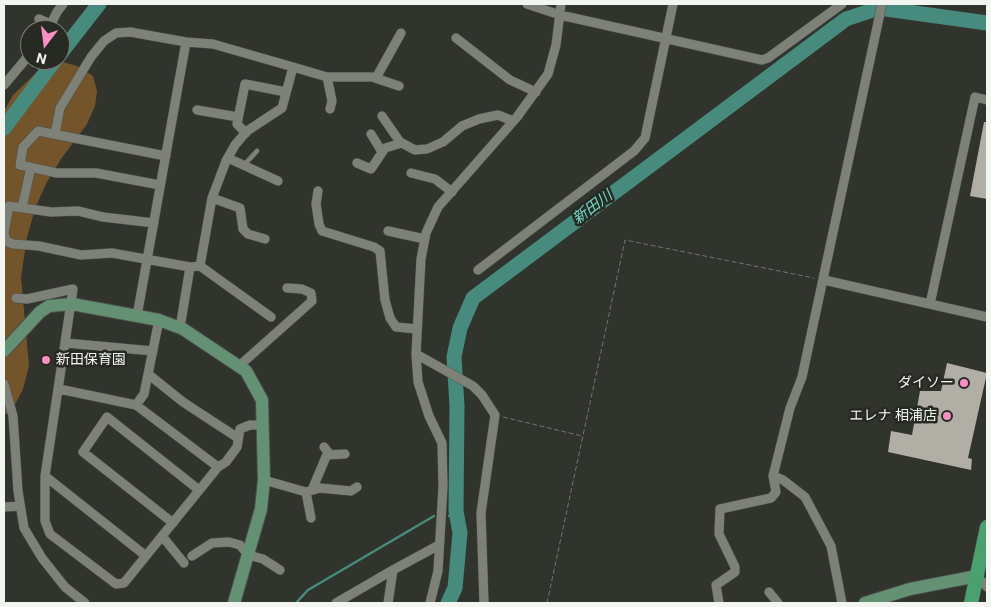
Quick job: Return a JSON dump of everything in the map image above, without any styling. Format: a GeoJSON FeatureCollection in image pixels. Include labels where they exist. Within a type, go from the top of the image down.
{"type":"FeatureCollection","features":[{"type":"Feature","properties":{"kind":"main road"},"geometry":{"type":"LineString","coordinates":[[971,603],[987,527]]}},
{"type":"Feature","properties":{"kind":"street"},"geometry":{"type":"LineString","coordinates":[[54,20],[63,4]]}},
{"type":"Feature","properties":{"kind":"street"},"geometry":{"type":"LineString","coordinates":[[527,4],[560,15],[762,60],[768,58],[842,4]]}},
{"type":"Feature","properties":{"kind":"street"},"geometry":{"type":"LineString","coordinates":[[430,603],[438,571],[443,487],[442,443],[429,416],[418,382],[417,329],[421,259],[425,239],[438,207],[513,122],[548,74],[556,45],[561,4]]}},
{"type":"Feature","properties":{"kind":"street"},"geometry":{"type":"LineString","coordinates":[[478,270],[634,151],[644,138],[673,4]]}},
{"type":"Feature","properties":{"kind":"street"},"geometry":{"type":"LineString","coordinates":[[719,603],[716,584],[735,572],[735,567],[719,534],[720,508],[770,498],[776,492],[773,476],[790,408],[802,377],[882,4]]}},
{"type":"Feature","properties":{"kind":"street"},"geometry":{"type":"LineString","coordinates":[[55,134],[60,108],[104,40],[116,33],[130,32],[186,42],[213,44],[327,77],[376,78],[399,86]]}},
{"type":"Feature","properties":{"kind":"street"},"geometry":{"type":"LineString","coordinates":[[376,78],[401,33]]}},
{"type":"Feature","properties":{"kind":"street"},"geometry":{"type":"LineString","coordinates":[[456,38],[467,51],[510,80],[536,92]]}},
{"type":"Feature","properties":{"kind":"street"},"geometry":{"type":"LineString","coordinates":[[137,316],[186,42]]}},
{"type":"Feature","properties":{"kind":"street"},"geometry":{"type":"LineString","coordinates":[[4,85],[20,66]]}},
{"type":"Feature","properties":{"kind":"street"},"geometry":{"type":"LineString","coordinates":[[180,328],[212,198],[228,158],[246,133],[282,108],[293,67]]}},
{"type":"Feature","properties":{"kind":"street"},"geometry":{"type":"LineString","coordinates":[[327,77],[332,101],[330,109]]}},
{"type":"Feature","properties":{"kind":"street"},"geometry":{"type":"LineString","coordinates":[[246,133],[237,124],[245,84],[286,92]]}},
{"type":"Feature","properties":{"kind":"street"},"geometry":{"type":"LineString","coordinates":[[930,304],[975,97],[987,100]]}},
{"type":"Feature","properties":{"kind":"street"},"geometry":{"type":"LineString","coordinates":[[197,110],[238,117]]}},
{"type":"Feature","properties":{"kind":"street"},"geometry":{"type":"LineString","coordinates":[[382,116],[402,143],[414,150],[427,149],[443,142],[462,126],[479,119],[498,115],[513,122]]}},
{"type":"Feature","properties":{"kind":"street"},"geometry":{"type":"LineString","coordinates":[[160,185],[96,174],[57,173],[20,165],[22,147],[38,131],[166,156]]}},
{"type":"Feature","properties":{"kind":"street"},"geometry":{"type":"LineString","coordinates":[[371,134],[382,152]]}},
{"type":"Feature","properties":{"kind":"street"},"geometry":{"type":"LineString","coordinates":[[357,163],[371,169],[385,148],[402,143]]}},
{"type":"Feature","properties":{"kind":"street"},"geometry":{"type":"LineString","coordinates":[[228,158],[278,181]]}},
{"type":"Feature","properties":{"kind":"street"},"geometry":{"type":"LineString","coordinates":[[22,208],[31,167]]}},
{"type":"Feature","properties":{"kind":"street"},"geometry":{"type":"LineString","coordinates":[[411,173],[435,179],[452,192]]}},
{"type":"Feature","properties":{"kind":"street"},"geometry":{"type":"LineString","coordinates":[[318,192],[316,204],[318,224],[322,232],[374,246],[380,251],[385,300],[390,318],[396,326],[417,329]]}},
{"type":"Feature","properties":{"kind":"street"},"geometry":{"type":"LineString","coordinates":[[212,198],[240,208],[243,229],[248,234],[265,238]]}},
{"type":"Feature","properties":{"kind":"street"},"geometry":{"type":"LineString","coordinates":[[154,223],[103,217],[78,211],[52,212],[9,206],[6,215],[6,241],[12,244],[39,246],[81,255],[112,253],[195,267],[271,317]]}},
{"type":"Feature","properties":{"kind":"street"},"geometry":{"type":"LineString","coordinates":[[388,231],[425,239]]}},
{"type":"Feature","properties":{"kind":"street"},"geometry":{"type":"LineString","coordinates":[[824,280],[987,317]]}},
{"type":"Feature","properties":{"kind":"street"},"geometry":{"type":"LineString","coordinates":[[239,366],[312,301],[311,293],[302,289],[287,288]]}},
{"type":"Feature","properties":{"kind":"street"},"geometry":{"type":"LineString","coordinates":[[16,298],[26,299],[73,289],[45,476],[45,521],[50,534],[116,584],[124,583],[218,467],[226,462],[237,447],[240,428],[250,425],[263,426]]}},
{"type":"Feature","properties":{"kind":"street"},"geometry":{"type":"LineString","coordinates":[[4,351],[44,309],[49,306],[72,304],[159,320],[180,328],[239,366],[251,378],[262,400],[264,480],[261,509],[234,603]]}},
{"type":"Feature","properties":{"kind":"street"},"geometry":{"type":"LineString","coordinates":[[136,405],[144,394],[159,320]]}},
{"type":"Feature","properties":{"kind":"street"},"geometry":{"type":"LineString","coordinates":[[66,343],[153,351]]}},
{"type":"Feature","properties":{"kind":"street"},"geometry":{"type":"LineString","coordinates":[[416,354],[473,386],[482,395],[495,416],[481,513],[484,603]]}},
{"type":"Feature","properties":{"kind":"street"},"geometry":{"type":"LineString","coordinates":[[148,374],[183,402],[238,438]]}},
{"type":"Feature","properties":{"kind":"street"},"geometry":{"type":"LineString","coordinates":[[4,384],[5,395],[13,416],[20,506],[24,528],[42,558],[65,587],[85,603]]}},
{"type":"Feature","properties":{"kind":"street"},"geometry":{"type":"LineString","coordinates":[[59,390],[136,405],[218,467]]}},
{"type":"Feature","properties":{"kind":"street"},"geometry":{"type":"LineString","coordinates":[[173,523],[83,452],[107,418],[199,490]]}},
{"type":"Feature","properties":{"kind":"street"},"geometry":{"type":"LineString","coordinates":[[311,518],[309,491],[325,451],[345,454]]}},
{"type":"Feature","properties":{"kind":"street"},"geometry":{"type":"LineString","coordinates":[[45,476],[146,556]]}},
{"type":"Feature","properties":{"kind":"street"},"geometry":{"type":"LineString","coordinates":[[773,476],[783,480],[805,496],[831,546],[842,603]]}},
{"type":"Feature","properties":{"kind":"street"},"geometry":{"type":"LineString","coordinates":[[264,480],[309,491],[320,488],[356,491]]}},
{"type":"Feature","properties":{"kind":"street"},"geometry":{"type":"LineString","coordinates":[[4,507],[20,506]]}},
{"type":"Feature","properties":{"kind":"street"},"geometry":{"type":"LineString","coordinates":[[162,536],[184,563]]}},
{"type":"Feature","properties":{"kind":"street"},"geometry":{"type":"LineString","coordinates":[[192,556],[212,543],[229,542],[240,545],[248,555],[263,559],[280,570]]}},
{"type":"Feature","properties":{"kind":"street"},"geometry":{"type":"LineString","coordinates":[[336,603],[439,545]]}},
{"type":"Feature","properties":{"kind":"street"},"geometry":{"type":"LineString","coordinates":[[388,603],[393,570]]}},
{"type":"Feature","properties":{"kind":"street"},"geometry":{"type":"LineString","coordinates":[[865,603],[904,590],[977,576],[987,587]]}},
{"type":"Feature","properties":{"kind":"street"},"geometry":{"type":"LineString","coordinates":[[769,592],[778,603]]}},
{"type":"Feature","properties":{"kind":"lane"},"geometry":{"type":"LineString","coordinates":[[244,166],[257,151]]}},
{"type":"Feature","properties":{"kind":"path"},"geometry":{"type":"LineString","coordinates":[[547,603],[625,240],[824,280]]}},
{"type":"Feature","properties":{"kind":"path"},"geometry":{"type":"LineString","coordinates":[[495,416],[582,436]]}},
{"type":"Feature","properties":{"kind":"shaded area"},"geometry":{"type":"Polygon","coordinates":[[[70,64],[77,66],[93,76],[97,91],[95,106],[87,124],[61,159],[47,182],[36,206],[27,237],[21,277],[29,366],[23,389],[12,410],[4,415],[4,111],[13,95],[39,70],[70,70],[70,64]]]}},
{"type":"Feature","properties":{"kind":"building"},"geometry":{"type":"Polygon","coordinates":[[[984,122],[987,122],[987,199],[970,196],[984,122]]]}},
{"type":"Feature","properties":{"kind":"building","name":"エレナ 相浦店"},"geometry":{"type":"Polygon","coordinates":[[[947,363],[987,373],[968,458],[972,459],[971,470],[888,452],[891,431],[912,435],[920,391],[941,391],[947,363]]]}},
{"type":"Feature","properties":{"kind":"waterway"},"geometry":{"type":"LineString","coordinates":[[70,41],[99,4]]}},
{"type":"Feature","properties":{"kind":"waterway","name":"新田川"},"geometry":{"type":"LineString","coordinates":[[448,603],[455,588],[460,533],[456,511],[457,406],[454,357],[460,328],[473,298],[846,19],[879,8],[987,23]]}},
{"type":"Feature","properties":{"kind":"waterway"},"geometry":{"type":"LineString","coordinates":[[4,128],[48,70]]}},
{"type":"Feature","properties":{"kind":"waterway"},"geometry":{"type":"LineString","coordinates":[[296,603],[308,590],[434,516]]}},
{"type":"Feature","properties":{"kind":"waterway","name":"新田川"},"geometry":{"type":"LineString","coordinates":[[449,516],[457,516]]}},
{"type":"Feature","properties":{"kind":"place","name":"新田保育園"},"geometry":{"type":"Point","coordinates":[46,360]}},
{"type":"Feature","properties":{"kind":"place","name":"ダイソー"},"geometry":{"type":"Point","coordinates":[964,383]}},
{"type":"Feature","properties":{"kind":"place","name":"エレナ 相浦店"},"geometry":{"type":"Point","coordinates":[947,416]}}]}
